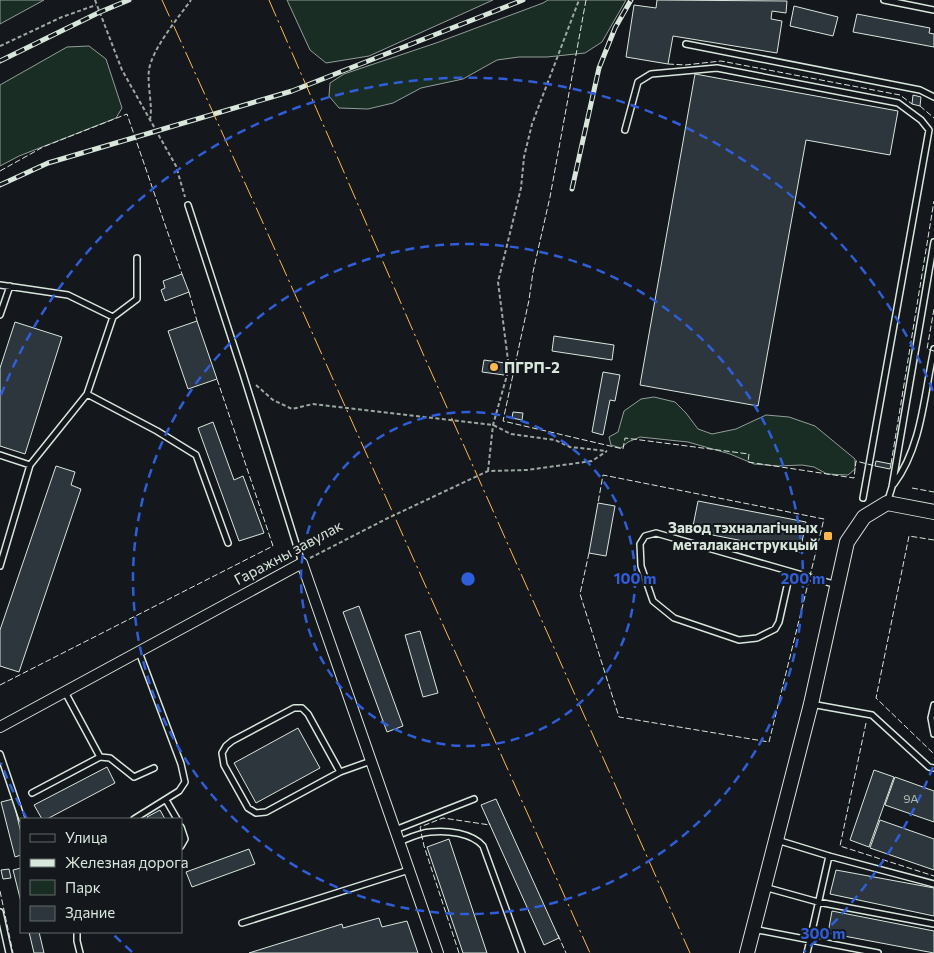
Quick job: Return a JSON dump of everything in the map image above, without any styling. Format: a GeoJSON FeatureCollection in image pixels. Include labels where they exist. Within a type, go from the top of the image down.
{"type":"FeatureCollection","features":[{"type":"Feature","properties":{"kind":"street"},"geometry":{"type":"LineString","coordinates":[[747,953],[811,704],[847,542],[864,517],[887,503],[934,512]]}},
{"type":"Feature","properties":{"kind":"street","name":"Гаражны завулак"},"geometry":{"type":"LineString","coordinates":[[0,727],[302,563]]}},
{"type":"Feature","properties":{"kind":"street"},"geometry":{"type":"LineString","coordinates":[[302,563],[438,953]]}},
{"type":"Feature","properties":{"kind":"lane"},"geometry":{"type":"LineString","coordinates":[[884,0],[903,2],[934,10]]}},
{"type":"Feature","properties":{"kind":"lane"},"geometry":{"type":"LineString","coordinates":[[686,44],[920,90],[934,97]]}},
{"type":"Feature","properties":{"kind":"lane"},"geometry":{"type":"LineString","coordinates":[[625,130],[638,82],[651,74],[717,68],[898,103],[921,120],[929,130],[863,498]]}},
{"type":"Feature","properties":{"kind":"lane"},"geometry":{"type":"LineString","coordinates":[[188,206],[302,563]]}},
{"type":"Feature","properties":{"kind":"lane"},"geometry":{"type":"LineString","coordinates":[[887,503],[892,487],[934,242]]}},
{"type":"Feature","properties":{"kind":"lane"},"geometry":{"type":"LineString","coordinates":[[0,566],[30,465],[88,394],[113,317],[137,299],[137,258]]}},
{"type":"Feature","properties":{"kind":"lane"},"geometry":{"type":"LineString","coordinates":[[0,285],[68,295],[113,317]]}},
{"type":"Feature","properties":{"kind":"lane"},"geometry":{"type":"LineString","coordinates":[[0,314],[10,286]]}},
{"type":"Feature","properties":{"kind":"lane"},"geometry":{"type":"LineString","coordinates":[[892,487],[904,470],[914,448],[934,349]]}},
{"type":"Feature","properties":{"kind":"lane"},"geometry":{"type":"LineString","coordinates":[[88,394],[157,430],[196,455],[228,543]]}},
{"type":"Feature","properties":{"kind":"lane"},"geometry":{"type":"LineString","coordinates":[[0,455],[30,465]]}},
{"type":"Feature","properties":{"kind":"lane"},"geometry":{"type":"LineString","coordinates":[[790,573],[779,622],[775,629],[757,638],[739,640],[674,618],[653,601],[641,566],[640,544],[645,536],[656,533],[837,586]]}},
{"type":"Feature","properties":{"kind":"lane"},"geometry":{"type":"LineString","coordinates":[[136,818],[179,791],[185,782],[181,764],[138,652]]}},
{"type":"Feature","properties":{"kind":"lane"},"geometry":{"type":"LineString","coordinates":[[65,692],[100,757]]}},
{"type":"Feature","properties":{"kind":"lane"},"geometry":{"type":"LineString","coordinates":[[811,704],[872,715],[929,767],[934,768]]}},
{"type":"Feature","properties":{"kind":"lane"},"geometry":{"type":"LineString","coordinates":[[934,705],[931,718],[934,734]]}},
{"type":"Feature","properties":{"kind":"lane"},"geometry":{"type":"LineString","coordinates":[[340,772],[308,714],[302,708],[294,708],[232,741],[222,753],[224,765],[248,808],[256,813],[266,812],[340,772],[371,760]]}},
{"type":"Feature","properties":{"kind":"lane"},"geometry":{"type":"LineString","coordinates":[[0,754],[22,818]]}},
{"type":"Feature","properties":{"kind":"lane"},"geometry":{"type":"LineString","coordinates":[[32,793],[100,757],[110,758],[134,777],[154,768]]}},
{"type":"Feature","properties":{"kind":"lane"},"geometry":{"type":"LineString","coordinates":[[395,830],[474,798]]}},
{"type":"Feature","properties":{"kind":"lane"},"geometry":{"type":"LineString","coordinates":[[166,800],[176,818]]}},
{"type":"Feature","properties":{"kind":"lane"},"geometry":{"type":"LineString","coordinates":[[182,831],[184,839],[182,844]]}},
{"type":"Feature","properties":{"kind":"lane"},"geometry":{"type":"LineString","coordinates":[[399,842],[431,832],[448,832],[479,841],[484,846],[522,953]]}},
{"type":"Feature","properties":{"kind":"lane"},"geometry":{"type":"LineString","coordinates":[[777,840],[934,884]]}},
{"type":"Feature","properties":{"kind":"lane"},"geometry":{"type":"LineString","coordinates":[[807,953],[830,856]]}},
{"type":"Feature","properties":{"kind":"lane"},"geometry":{"type":"LineString","coordinates":[[242,923],[409,870]]}},
{"type":"Feature","properties":{"kind":"lane"},"geometry":{"type":"LineString","coordinates":[[764,887],[818,902],[934,924]]}},
{"type":"Feature","properties":{"kind":"lane"},"geometry":{"type":"LineString","coordinates":[[0,912],[9,953]]}},
{"type":"Feature","properties":{"kind":"lane"},"geometry":{"type":"LineString","coordinates":[[753,929],[878,953]]}},
{"type":"Feature","properties":{"kind":"lane"},"geometry":{"type":"LineString","coordinates":[[78,933],[77,941],[80,953]]}},
{"type":"Feature","properties":{"kind":"path"},"geometry":{"type":"LineString","coordinates":[[95,0],[122,70],[176,166],[188,206]]}},
{"type":"Feature","properties":{"kind":"path"},"geometry":{"type":"LineString","coordinates":[[150,120],[149,69],[156,49],[191,0]]}},
{"type":"Feature","properties":{"kind":"path"},"geometry":{"type":"LineString","coordinates":[[488,471],[493,425],[509,368],[498,282],[521,188],[524,156],[532,124],[579,0]]}},
{"type":"Feature","properties":{"kind":"path"},"geometry":{"type":"LineString","coordinates":[[0,46],[62,17],[97,4]]}},
{"type":"Feature","properties":{"kind":"path"},"geometry":{"type":"LineString","coordinates":[[243,374],[273,400],[292,410],[313,404],[493,425]]}},
{"type":"Feature","properties":{"kind":"path","name":"Гаражны завулак"},"geometry":{"type":"LineString","coordinates":[[302,563],[388,518],[488,471],[527,470],[592,461],[607,451],[570,447],[555,440],[511,434],[493,425]]}},
{"type":"Feature","properties":{"kind":"green space"},"geometry":{"type":"Polygon","coordinates":[[[0,0],[44,0],[0,24],[0,0]]]}},
{"type":"Feature","properties":{"kind":"green space"},"geometry":{"type":"Polygon","coordinates":[[[287,0],[493,0],[369,56],[326,63],[310,50],[287,0]]]}},
{"type":"Feature","properties":{"kind":"green space"},"geometry":{"type":"Polygon","coordinates":[[[548,0],[626,0],[602,42],[585,53],[497,60],[463,79],[421,88],[393,103],[368,109],[339,108],[329,96],[330,83],[344,74],[436,43],[548,0]]]}},
{"type":"Feature","properties":{"kind":"green space"},"geometry":{"type":"Polygon","coordinates":[[[89,46],[106,59],[122,108],[116,118],[19,156],[0,166],[0,85],[67,47],[89,46]]]}},
{"type":"Feature","properties":{"kind":"green space"},"geometry":{"type":"Polygon","coordinates":[[[654,397],[675,402],[698,429],[712,434],[736,429],[766,415],[789,417],[815,426],[855,459],[855,469],[848,475],[827,474],[814,467],[802,465],[754,464],[730,454],[688,442],[640,437],[628,442],[621,448],[611,445],[609,437],[618,432],[624,411],[641,399],[654,397]]]}},
{"type":"Feature","properties":{"kind":"building"},"geometry":{"type":"Polygon","coordinates":[[[657,0],[787,1],[786,13],[772,11],[771,19],[782,21],[777,53],[673,36],[668,64],[626,57],[634,5],[656,8],[657,0]]]}},
{"type":"Feature","properties":{"kind":"building"},"geometry":{"type":"Polygon","coordinates":[[[794,6],[838,17],[833,36],[790,26],[794,6]]]}},
{"type":"Feature","properties":{"kind":"building"},"geometry":{"type":"Polygon","coordinates":[[[857,14],[930,28],[929,33],[934,34],[934,47],[853,32],[857,14]]]}},
{"type":"Feature","properties":{"kind":"building"},"geometry":{"type":"Polygon","coordinates":[[[695,74],[898,111],[890,155],[806,140],[758,406],[640,385],[695,74]]]}},
{"type":"Feature","properties":{"kind":"building"},"geometry":{"type":"Polygon","coordinates":[[[913,95],[921,97],[920,106],[912,104],[913,95]]]}},
{"type":"Feature","properties":{"kind":"building"},"geometry":{"type":"Polygon","coordinates":[[[182,274],[189,292],[165,301],[161,290],[165,288],[163,281],[182,274]]]}},
{"type":"Feature","properties":{"kind":"building"},"geometry":{"type":"Polygon","coordinates":[[[197,321],[217,379],[188,389],[168,331],[197,321]]]}},
{"type":"Feature","properties":{"kind":"building"},"geometry":{"type":"Polygon","coordinates":[[[15,322],[62,337],[25,454],[0,446],[0,368],[15,322]]]}},
{"type":"Feature","properties":{"kind":"building"},"geometry":{"type":"Polygon","coordinates":[[[554,336],[614,345],[612,360],[552,351],[554,336]]]}},
{"type":"Feature","properties":{"kind":"building","name":"ПГРП-2"},"geometry":{"type":"Polygon","coordinates":[[[484,360],[505,363],[504,375],[482,372],[484,360]]]}},
{"type":"Feature","properties":{"kind":"building"},"geometry":{"type":"Polygon","coordinates":[[[603,372],[620,375],[615,401],[610,400],[603,435],[592,432],[603,372]]]}},
{"type":"Feature","properties":{"kind":"building"},"geometry":{"type":"Polygon","coordinates":[[[513,412],[523,413],[522,420],[512,418],[513,412]]]}},
{"type":"Feature","properties":{"kind":"building"},"geometry":{"type":"Polygon","coordinates":[[[213,422],[234,480],[243,476],[264,533],[239,541],[198,428],[213,422]]]}},
{"type":"Feature","properties":{"kind":"building"},"geometry":{"type":"Polygon","coordinates":[[[876,461],[891,464],[890,469],[875,466],[876,461]]]}},
{"type":"Feature","properties":{"kind":"building"},"geometry":{"type":"Polygon","coordinates":[[[56,466],[75,472],[71,485],[81,489],[19,672],[0,666],[0,630],[56,466]]]}},
{"type":"Feature","properties":{"kind":"building"},"geometry":{"type":"Polygon","coordinates":[[[698,501],[806,522],[800,552],[692,531],[698,501]]]}},
{"type":"Feature","properties":{"kind":"building"},"geometry":{"type":"Polygon","coordinates":[[[598,503],[615,506],[606,556],[589,553],[598,503]]]}},
{"type":"Feature","properties":{"kind":"building"},"geometry":{"type":"Polygon","coordinates":[[[359,606],[403,726],[387,732],[343,612],[359,606]]]}},
{"type":"Feature","properties":{"kind":"building"},"geometry":{"type":"Polygon","coordinates":[[[420,631],[438,693],[423,697],[405,635],[420,631]]]}},
{"type":"Feature","properties":{"kind":"building"},"geometry":{"type":"Polygon","coordinates":[[[298,728],[320,768],[256,803],[234,763],[298,728]]]}},
{"type":"Feature","properties":{"kind":"building"},"geometry":{"type":"Polygon","coordinates":[[[107,767],[115,783],[49,818],[41,818],[34,805],[107,767]]]}},
{"type":"Feature","properties":{"kind":"building"},"geometry":{"type":"Polygon","coordinates":[[[874,770],[894,777],[869,847],[850,840],[874,770]]]}},
{"type":"Feature","properties":{"kind":"building"},"geometry":{"type":"Polygon","coordinates":[[[895,777],[934,791],[934,822],[885,805],[895,777]]]}},
{"type":"Feature","properties":{"kind":"building"},"geometry":{"type":"Polygon","coordinates":[[[13,799],[20,829],[20,855],[15,857],[1,802],[13,799]]]}},
{"type":"Feature","properties":{"kind":"building"},"geometry":{"type":"Polygon","coordinates":[[[496,799],[559,938],[544,945],[481,805],[496,799]]]}},
{"type":"Feature","properties":{"kind":"building"},"geometry":{"type":"Polygon","coordinates":[[[160,810],[164,818],[148,818],[160,810]]]}},
{"type":"Feature","properties":{"kind":"building"},"geometry":{"type":"Polygon","coordinates":[[[880,820],[934,839],[934,870],[870,848],[880,820]]]}},
{"type":"Feature","properties":{"kind":"building"},"geometry":{"type":"Polygon","coordinates":[[[449,839],[487,953],[463,953],[427,847],[449,839]]]}},
{"type":"Feature","properties":{"kind":"building"},"geometry":{"type":"Polygon","coordinates":[[[249,849],[255,864],[192,887],[186,872],[249,849]]]}},
{"type":"Feature","properties":{"kind":"building"},"geometry":{"type":"Polygon","coordinates":[[[20,868],[20,898],[13,870],[20,868]]]}},
{"type":"Feature","properties":{"kind":"building"},"geometry":{"type":"Polygon","coordinates":[[[9,869],[11,878],[3,879],[1,870],[9,869]]]}},
{"type":"Feature","properties":{"kind":"building"},"geometry":{"type":"Polygon","coordinates":[[[836,870],[934,888],[934,916],[830,894],[836,870]]]}},
{"type":"Feature","properties":{"kind":"building"},"geometry":{"type":"Polygon","coordinates":[[[832,911],[934,931],[934,953],[828,933],[832,911]]]}},
{"type":"Feature","properties":{"kind":"building"},"geometry":{"type":"Polygon","coordinates":[[[379,918],[382,927],[407,921],[418,953],[249,953],[342,924],[343,928],[379,918]]]}},
{"type":"Feature","properties":{"kind":"building"},"geometry":{"type":"Polygon","coordinates":[[[29,933],[39,933],[44,953],[34,953],[29,933]]]}},
{"type":"Feature","properties":{"kind":"railway"},"geometry":{"type":"LineString","coordinates":[[0,61],[100,12],[129,0]]}},
{"type":"Feature","properties":{"kind":"railway"},"geometry":{"type":"LineString","coordinates":[[0,185],[48,163],[292,91],[523,0]]}},
{"type":"Feature","properties":{"kind":"railway"},"geometry":{"type":"LineString","coordinates":[[572,189],[599,68],[615,28],[631,0]]}},
{"type":"Feature","properties":{"kind":"fence"},"geometry":{"type":"LineString","coordinates":[[586,0],[550,197],[503,421],[623,449],[625,438],[749,454],[748,462],[854,478],[856,461],[875,466]]}},
{"type":"Feature","properties":{"kind":"fence"},"geometry":{"type":"LineString","coordinates":[[668,64],[685,65],[721,61],[900,95],[912,104]]}},
{"type":"Feature","properties":{"kind":"fence"},"geometry":{"type":"LineString","coordinates":[[920,106],[934,118]]}},
{"type":"Feature","properties":{"kind":"fence"},"geometry":{"type":"LineString","coordinates":[[0,171],[43,147],[127,114],[182,274]]}},
{"type":"Feature","properties":{"kind":"fence"},"geometry":{"type":"LineString","coordinates":[[891,464],[934,201]]}},
{"type":"Feature","properties":{"kind":"fence"},"geometry":{"type":"LineString","coordinates":[[189,292],[197,321]]}},
{"type":"Feature","properties":{"kind":"fence"},"geometry":{"type":"LineString","coordinates":[[934,309],[927,349],[934,351]]}},
{"type":"Feature","properties":{"kind":"fence"},"geometry":{"type":"LineString","coordinates":[[0,685],[273,546],[217,379]]}},
{"type":"Feature","properties":{"kind":"fence"},"geometry":{"type":"LineString","coordinates":[[589,553],[580,594],[619,717],[769,742],[824,519],[603,475],[598,503]]}},
{"type":"Feature","properties":{"kind":"fence"},"geometry":{"type":"LineString","coordinates":[[912,488],[934,492]]}},
{"type":"Feature","properties":{"kind":"fence"},"geometry":{"type":"LineString","coordinates":[[934,540],[909,536],[876,698],[934,754]]}},
{"type":"Feature","properties":{"kind":"fence"},"geometry":{"type":"LineString","coordinates":[[866,723],[840,846],[934,876]]}},
{"type":"Feature","properties":{"kind":"fence"},"geometry":{"type":"LineString","coordinates":[[459,953],[424,846],[420,827],[443,818],[490,825],[489,823]]}},
{"type":"Feature","properties":{"kind":"fence"},"geometry":{"type":"LineString","coordinates":[[0,891],[13,953]]}},
{"type":"Feature","properties":{"kind":"fence"},"geometry":{"type":"LineString","coordinates":[[558,935],[566,953]]}},
{"type":"Feature","properties":{"kind":"power"},"geometry":{"type":"LineString","coordinates":[[162,0],[590,953]]}},
{"type":"Feature","properties":{"kind":"power"},"geometry":{"type":"LineString","coordinates":[[269,0],[424,356],[690,953]]}},
{"type":"Feature","properties":{"kind":"place","name":"ПГРП-2"},"geometry":{"type":"Point","coordinates":[494,367]}},
{"type":"Feature","properties":{"kind":"place","name":"Завод тэхналагічных металаканструкцый"},"geometry":{"type":"Point","coordinates":[828,536]}}]}
